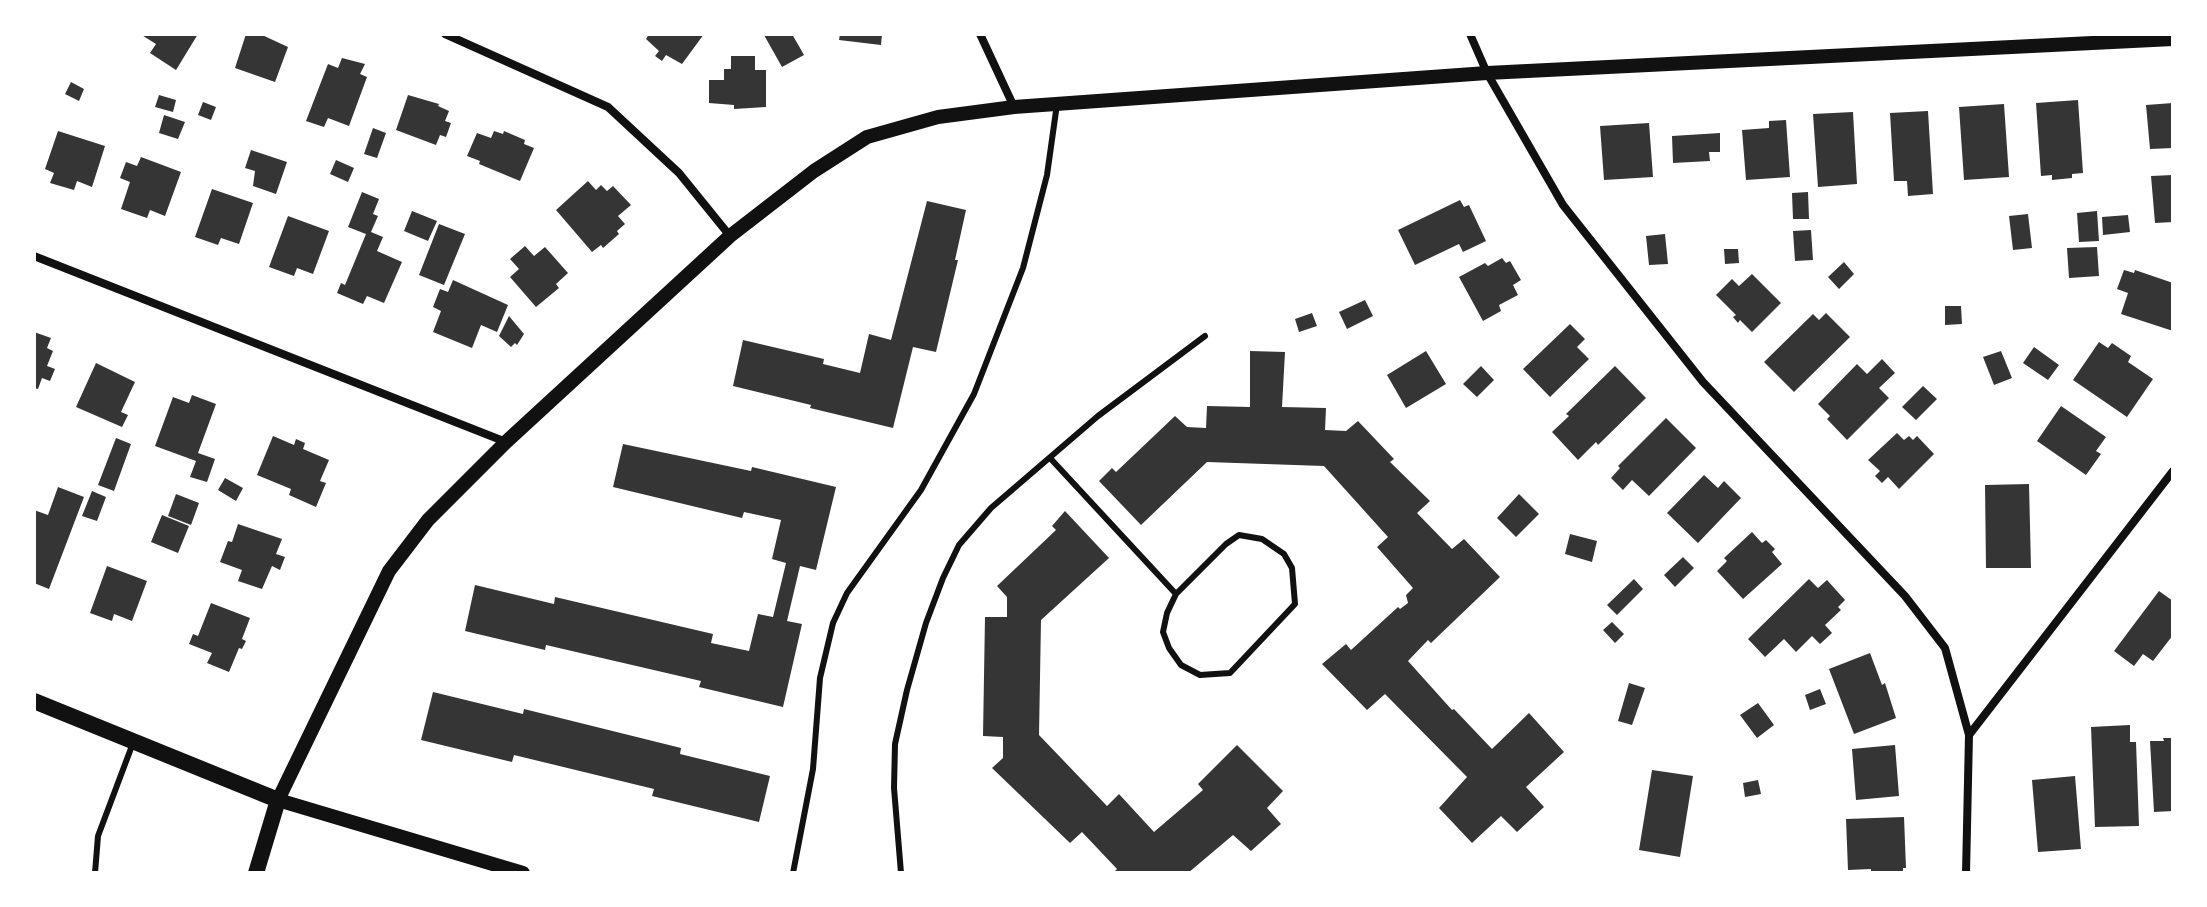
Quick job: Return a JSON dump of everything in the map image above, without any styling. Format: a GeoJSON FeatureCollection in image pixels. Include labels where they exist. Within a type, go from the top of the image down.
{"type":"FeatureCollection","features":[{"type":"Feature","properties":{"kind":"main road"},"geometry":{"type":"LineString","coordinates":[[34,701],[278,800],[256,873]]}},
{"type":"Feature","properties":{"kind":"street"},"geometry":{"type":"LineString","coordinates":[[445,34],[608,107],[679,173],[730,236]]}},
{"type":"Feature","properties":{"kind":"street"},"geometry":{"type":"LineString","coordinates":[[980,34],[1014,107]]}},
{"type":"Feature","properties":{"kind":"street"},"geometry":{"type":"LineString","coordinates":[[1470,34],[1487,73],[1563,205],[1703,382],[1905,596],[1945,648],[1969,735],[1966,873]]}},
{"type":"Feature","properties":{"kind":"street"},"geometry":{"type":"LineString","coordinates":[[523,873],[278,800],[389,571],[428,520],[506,442],[730,236],[814,171],[867,137],[938,117],[1014,107],[1487,73],[2173,39]]}},
{"type":"Feature","properties":{"kind":"street"},"geometry":{"type":"LineString","coordinates":[[34,256],[506,442]]}},
{"type":"Feature","properties":{"kind":"street"},"geometry":{"type":"LineString","coordinates":[[1969,735],[2173,471]]}},
{"type":"Feature","properties":{"kind":"lane"},"geometry":{"type":"LineString","coordinates":[[793,873],[813,769],[820,678],[833,623],[847,593],[921,490],[974,394],[1023,268],[1047,175],[1057,104]]}},
{"type":"Feature","properties":{"kind":"lane"},"geometry":{"type":"LineString","coordinates":[[901,873],[894,788],[895,744],[926,623],[959,545],[991,508],[1098,416],[1205,336]]}},
{"type":"Feature","properties":{"kind":"lane"},"geometry":{"type":"LineString","coordinates":[[1050,458],[1176,594]]}},
{"type":"Feature","properties":{"kind":"lane"},"geometry":{"type":"LineString","coordinates":[[1239,535],[1262,539],[1284,554],[1292,568],[1295,604],[1230,673],[1200,675],[1181,665],[1163,632],[1176,594],[1239,535]]}},
{"type":"Feature","properties":{"kind":"lane"},"geometry":{"type":"LineString","coordinates":[[95,873],[98,836],[134,741]]}},
{"type":"Feature","properties":{"kind":"building"},"geometry":{"type":"Polygon","coordinates":[[[140,34],[198,34],[176,70],[150,53],[156,44],[140,34]]]}},
{"type":"Feature","properties":{"kind":"building"},"geometry":{"type":"Polygon","coordinates":[[[246,34],[260,34],[288,47],[275,82],[235,68],[246,34]]]}},
{"type":"Feature","properties":{"kind":"building"},"geometry":{"type":"Polygon","coordinates":[[[649,34],[704,34],[682,64],[666,55],[662,61],[655,56],[659,51],[646,39],[649,34]]]}},
{"type":"Feature","properties":{"kind":"building"},"geometry":{"type":"Polygon","coordinates":[[[792,34],[804,55],[782,67],[764,35],[792,34]]]}},
{"type":"Feature","properties":{"kind":"building"},"geometry":{"type":"Polygon","coordinates":[[[840,34],[882,34],[881,45],[839,40],[840,34]]]}},
{"type":"Feature","properties":{"kind":"building"},"geometry":{"type":"Polygon","coordinates":[[[731,56],[755,56],[755,70],[766,70],[766,107],[734,109],[734,105],[709,103],[709,80],[724,80],[724,69],[731,69],[731,56]]]}},
{"type":"Feature","properties":{"kind":"building"},"geometry":{"type":"Polygon","coordinates":[[[342,58],[365,64],[360,74],[367,77],[349,126],[328,118],[324,127],[306,121],[328,64],[338,68],[342,58]]]}},
{"type":"Feature","properties":{"kind":"building"},"geometry":{"type":"Polygon","coordinates":[[[71,82],[84,89],[79,101],[65,94],[71,82]]]}},
{"type":"Feature","properties":{"kind":"building"},"geometry":{"type":"Polygon","coordinates":[[[159,95],[176,100],[173,112],[155,107],[159,95]]]}},
{"type":"Feature","properties":{"kind":"building"},"geometry":{"type":"Polygon","coordinates":[[[408,95],[439,104],[449,111],[445,121],[451,123],[446,137],[440,135],[436,145],[396,130],[408,95]]]}},
{"type":"Feature","properties":{"kind":"building"},"geometry":{"type":"Polygon","coordinates":[[[2078,100],[2083,173],[2072,174],[2072,178],[2052,180],[2052,175],[2041,176],[2036,103],[2078,100]]]}},
{"type":"Feature","properties":{"kind":"building"},"geometry":{"type":"Polygon","coordinates":[[[203,102],[216,107],[211,120],[198,115],[203,102]]]}},
{"type":"Feature","properties":{"kind":"building"},"geometry":{"type":"Polygon","coordinates":[[[2173,103],[2173,148],[2150,149],[2146,105],[2173,103]]]}},
{"type":"Feature","properties":{"kind":"building"},"geometry":{"type":"Polygon","coordinates":[[[2004,104],[2009,177],[1964,180],[1959,107],[2004,104]]]}},
{"type":"Feature","properties":{"kind":"building"},"geometry":{"type":"Polygon","coordinates":[[[1928,111],[1933,194],[1908,196],[1907,181],[1894,181],[1890,113],[1928,111]]]}},
{"type":"Feature","properties":{"kind":"building"},"geometry":{"type":"Polygon","coordinates":[[[1853,112],[1857,184],[1818,187],[1813,114],[1853,112]]]}},
{"type":"Feature","properties":{"kind":"building"},"geometry":{"type":"Polygon","coordinates":[[[164,115],[185,122],[178,139],[159,133],[164,115]]]}},
{"type":"Feature","properties":{"kind":"building"},"geometry":{"type":"Polygon","coordinates":[[[1786,120],[1790,177],[1746,180],[1742,130],[1769,128],[1769,121],[1786,120]]]}},
{"type":"Feature","properties":{"kind":"building"},"geometry":{"type":"Polygon","coordinates":[[[1649,123],[1653,177],[1604,180],[1600,126],[1649,123]]]}},
{"type":"Feature","properties":{"kind":"building"},"geometry":{"type":"Polygon","coordinates":[[[373,128],[386,133],[377,158],[364,154],[373,128]]]}},
{"type":"Feature","properties":{"kind":"building"},"geometry":{"type":"Polygon","coordinates":[[[58,131],[105,146],[92,187],[77,181],[74,190],[50,183],[54,173],[45,169],[58,131]]]}},
{"type":"Feature","properties":{"kind":"building"},"geometry":{"type":"Polygon","coordinates":[[[494,131],[503,134],[504,131],[525,140],[524,144],[534,148],[520,181],[467,156],[477,133],[491,138],[494,131]]]}},
{"type":"Feature","properties":{"kind":"building"},"geometry":{"type":"Polygon","coordinates":[[[1720,133],[1720,152],[1709,152],[1710,161],[1673,163],[1672,136],[1720,133]]]}},
{"type":"Feature","properties":{"kind":"building"},"geometry":{"type":"Polygon","coordinates":[[[251,150],[287,162],[276,194],[253,186],[255,171],[245,168],[251,150]]]}},
{"type":"Feature","properties":{"kind":"building"},"geometry":{"type":"Polygon","coordinates":[[[141,157],[181,172],[165,216],[150,210],[147,218],[121,209],[130,182],[120,178],[126,162],[137,166],[141,157]]]}},
{"type":"Feature","properties":{"kind":"building"},"geometry":{"type":"Polygon","coordinates":[[[336,160],[354,168],[348,182],[330,174],[336,160]]]}},
{"type":"Feature","properties":{"kind":"building"},"geometry":{"type":"Polygon","coordinates":[[[2173,175],[2173,222],[2155,223],[2151,176],[2173,175]]]}},
{"type":"Feature","properties":{"kind":"building"},"geometry":{"type":"Polygon","coordinates":[[[588,181],[596,190],[601,185],[607,191],[613,186],[631,205],[618,216],[625,224],[617,231],[619,234],[603,248],[601,245],[592,252],[556,210],[588,181]]]}},
{"type":"Feature","properties":{"kind":"building"},"geometry":{"type":"Polygon","coordinates":[[[212,189],[253,203],[239,244],[221,238],[218,245],[195,237],[212,189]]]}},
{"type":"Feature","properties":{"kind":"building"},"geometry":{"type":"Polygon","coordinates":[[[362,192],[379,199],[373,214],[378,216],[371,232],[383,237],[377,251],[402,262],[384,303],[367,296],[363,304],[337,293],[341,283],[345,285],[366,234],[348,227],[362,192]]]}},
{"type":"Feature","properties":{"kind":"building"},"geometry":{"type":"Polygon","coordinates":[[[1808,192],[1809,219],[1793,219],[1792,193],[1808,192]]]}},
{"type":"Feature","properties":{"kind":"building"},"geometry":{"type":"Polygon","coordinates":[[[1460,200],[1464,207],[1469,205],[1486,241],[1463,252],[1459,244],[1415,265],[1398,230],[1460,200]]]}},
{"type":"Feature","properties":{"kind":"building"},"geometry":{"type":"Polygon","coordinates":[[[927,201],[966,210],[955,260],[958,260],[936,352],[913,347],[893,428],[733,386],[743,340],[824,359],[823,364],[860,373],[869,334],[891,340],[927,201]]]}},
{"type":"Feature","properties":{"kind":"building"},"geometry":{"type":"Polygon","coordinates":[[[412,211],[437,221],[428,241],[404,231],[412,211]]]}},
{"type":"Feature","properties":{"kind":"building"},"geometry":{"type":"Polygon","coordinates":[[[2097,211],[2099,241],[2079,242],[2077,213],[2097,211]]]}},
{"type":"Feature","properties":{"kind":"building"},"geometry":{"type":"Polygon","coordinates":[[[2028,214],[2032,248],[2013,250],[2009,216],[2028,214]]]}},
{"type":"Feature","properties":{"kind":"building"},"geometry":{"type":"Polygon","coordinates":[[[2128,215],[2130,232],[2103,235],[2102,217],[2128,215]]]}},
{"type":"Feature","properties":{"kind":"building"},"geometry":{"type":"Polygon","coordinates":[[[288,216],[329,231],[313,274],[297,268],[294,276],[269,267],[288,216]]]}},
{"type":"Feature","properties":{"kind":"building"},"geometry":{"type":"Polygon","coordinates":[[[439,224],[465,234],[444,285],[419,275],[439,224]]]}},
{"type":"Feature","properties":{"kind":"building"},"geometry":{"type":"Polygon","coordinates":[[[1811,230],[1813,260],[1795,261],[1793,231],[1811,230]]]}},
{"type":"Feature","properties":{"kind":"building"},"geometry":{"type":"Polygon","coordinates":[[[1665,234],[1668,264],[1649,265],[1646,236],[1665,234]]]}},
{"type":"Feature","properties":{"kind":"building"},"geometry":{"type":"Polygon","coordinates":[[[525,246],[534,256],[545,247],[568,273],[556,284],[559,288],[536,307],[510,277],[519,269],[510,259],[525,246]]]}},
{"type":"Feature","properties":{"kind":"building"},"geometry":{"type":"Polygon","coordinates":[[[2097,247],[2099,276],[2069,278],[2067,248],[2097,247]]]}},
{"type":"Feature","properties":{"kind":"building"},"geometry":{"type":"Polygon","coordinates":[[[1724,249],[1738,249],[1739,263],[1725,264],[1724,249]]]}},
{"type":"Feature","properties":{"kind":"building"},"geometry":{"type":"Polygon","coordinates":[[[1502,258],[1506,263],[1510,261],[1521,280],[1513,285],[1518,295],[1499,305],[1501,311],[1483,321],[1459,277],[1502,258]]]}},
{"type":"Feature","properties":{"kind":"building"},"geometry":{"type":"Polygon","coordinates":[[[1844,262],[1854,274],[1839,289],[1828,277],[1844,262]]]}},
{"type":"Feature","properties":{"kind":"building"},"geometry":{"type":"Polygon","coordinates":[[[2124,270],[2134,273],[2135,270],[2173,283],[2173,331],[2121,314],[2128,293],[2117,289],[2124,270]]]}},
{"type":"Feature","properties":{"kind":"building"},"geometry":{"type":"Polygon","coordinates":[[[1752,274],[1781,303],[1752,332],[1740,320],[1738,323],[1733,317],[1736,315],[1716,295],[1732,279],[1739,286],[1752,274]]]}},
{"type":"Feature","properties":{"kind":"building"},"geometry":{"type":"Polygon","coordinates":[[[453,280],[508,305],[497,332],[481,325],[472,348],[433,332],[441,311],[433,307],[440,289],[448,292],[453,280]]]}},
{"type":"Feature","properties":{"kind":"building"},"geometry":{"type":"Polygon","coordinates":[[[1365,300],[1373,316],[1347,329],[1339,312],[1365,300]]]}},
{"type":"Feature","properties":{"kind":"building"},"geometry":{"type":"Polygon","coordinates":[[[1945,306],[1961,306],[1962,324],[1945,325],[1945,306]]]}},
{"type":"Feature","properties":{"kind":"building"},"geometry":{"type":"Polygon","coordinates":[[[1312,313],[1317,326],[1299,332],[1295,319],[1312,313]]]}},
{"type":"Feature","properties":{"kind":"building"},"geometry":{"type":"Polygon","coordinates":[[[1826,313],[1850,337],[1794,392],[1764,362],[1813,314],[1819,320],[1826,313]]]}},
{"type":"Feature","properties":{"kind":"building"},"geometry":{"type":"Polygon","coordinates":[[[509,316],[524,334],[517,345],[515,343],[511,347],[499,336],[509,316]]]}},
{"type":"Feature","properties":{"kind":"building"},"geometry":{"type":"Polygon","coordinates":[[[1570,324],[1585,339],[1577,347],[1589,359],[1550,397],[1523,369],[1570,324]]]}},
{"type":"Feature","properties":{"kind":"building"},"geometry":{"type":"Polygon","coordinates":[[[34,332],[51,338],[47,348],[53,351],[47,366],[55,369],[50,381],[42,378],[38,389],[34,388],[34,332]]]}},
{"type":"Feature","properties":{"kind":"building"},"geometry":{"type":"Polygon","coordinates":[[[2099,342],[2108,348],[2112,343],[2131,356],[2128,362],[2153,379],[2127,417],[2073,380],[2099,342]]]}},
{"type":"Feature","properties":{"kind":"building"},"geometry":{"type":"Polygon","coordinates":[[[2034,347],[2059,365],[2048,380],[2023,363],[2034,347]]]}},
{"type":"Feature","properties":{"kind":"building"},"geometry":{"type":"Polygon","coordinates":[[[1250,351],[1285,352],[1282,407],[1326,408],[1325,430],[1346,431],[1358,421],[1394,459],[1390,462],[1430,501],[1417,513],[1452,549],[1464,539],[1500,577],[1408,661],[1492,749],[1529,713],[1564,752],[1526,787],[1544,807],[1517,832],[1501,816],[1472,843],[1439,808],[1467,777],[1385,694],[1367,710],[1322,664],[1346,644],[1351,650],[1398,607],[1400,609],[1408,603],[1406,595],[1413,588],[1377,547],[1388,537],[1324,466],[1207,462],[1141,525],[1099,481],[1112,468],[1116,472],[1175,416],[1187,427],[1206,428],[1207,406],[1250,407],[1250,351]]]}},
{"type":"Feature","properties":{"kind":"building"},"geometry":{"type":"Polygon","coordinates":[[[1426,351],[1446,384],[1406,408],[1387,375],[1426,351]]]}},
{"type":"Feature","properties":{"kind":"building"},"geometry":{"type":"Polygon","coordinates":[[[2001,351],[2012,378],[1994,385],[1983,357],[2001,351]]]}},
{"type":"Feature","properties":{"kind":"building"},"geometry":{"type":"Polygon","coordinates":[[[1882,359],[1895,373],[1879,388],[1889,398],[1847,440],[1827,419],[1830,416],[1818,404],[1857,364],[1867,374],[1882,359]]]}},
{"type":"Feature","properties":{"kind":"building"},"geometry":{"type":"Polygon","coordinates":[[[96,363],[135,382],[121,412],[128,415],[122,427],[76,407],[96,363]]]}},
{"type":"Feature","properties":{"kind":"building"},"geometry":{"type":"Polygon","coordinates":[[[1481,366],[1494,380],[1477,397],[1463,384],[1481,366]]]}},
{"type":"Feature","properties":{"kind":"building"},"geometry":{"type":"Polygon","coordinates":[[[1615,366],[1646,398],[1578,460],[1552,432],[1615,366]]]}},
{"type":"Feature","properties":{"kind":"building"},"geometry":{"type":"Polygon","coordinates":[[[1923,386],[1937,399],[1916,420],[1902,407],[1923,386]]]}},
{"type":"Feature","properties":{"kind":"building"},"geometry":{"type":"Polygon","coordinates":[[[192,395],[216,404],[198,453],[215,459],[207,482],[190,477],[196,461],[155,446],[173,397],[189,403],[192,395]]]}},
{"type":"Feature","properties":{"kind":"building"},"geometry":{"type":"Polygon","coordinates":[[[2061,406],[2106,437],[2096,451],[2101,454],[2086,475],[2037,441],[2061,406]]]}},
{"type":"Feature","properties":{"kind":"building"},"geometry":{"type":"Polygon","coordinates":[[[1666,418],[1696,448],[1649,496],[1632,480],[1623,490],[1611,478],[1620,468],[1618,466],[1666,418]]]}},
{"type":"Feature","properties":{"kind":"building"},"geometry":{"type":"Polygon","coordinates":[[[1897,433],[1904,440],[1909,436],[1913,440],[1917,436],[1934,454],[1899,489],[1888,477],[1882,483],[1875,476],[1880,471],[1868,460],[1897,433]]]}},
{"type":"Feature","properties":{"kind":"building"},"geometry":{"type":"Polygon","coordinates":[[[273,436],[294,445],[296,439],[305,443],[303,449],[329,460],[320,481],[326,483],[316,507],[289,495],[291,489],[257,475],[273,436]]]}},
{"type":"Feature","properties":{"kind":"building"},"geometry":{"type":"Polygon","coordinates":[[[116,438],[131,444],[114,491],[98,485],[116,438]]]}},
{"type":"Feature","properties":{"kind":"building"},"geometry":{"type":"Polygon","coordinates":[[[623,444],[751,471],[752,467],[836,487],[816,570],[800,566],[787,621],[802,624],[783,707],[699,687],[701,681],[546,645],[545,650],[465,631],[475,585],[554,604],[555,597],[713,634],[711,643],[749,651],[758,614],[773,617],[786,563],[772,559],[781,520],[744,512],[742,518],[613,487],[623,444]]]}},
{"type":"Feature","properties":{"kind":"building"},"geometry":{"type":"Polygon","coordinates":[[[1704,475],[1718,488],[1724,481],[1741,498],[1698,543],[1667,513],[1704,475]]]}},
{"type":"Feature","properties":{"kind":"building"},"geometry":{"type":"Polygon","coordinates":[[[225,478],[243,488],[236,501],[218,490],[225,478]]]}},
{"type":"Feature","properties":{"kind":"building"},"geometry":{"type":"Polygon","coordinates":[[[2029,484],[2031,568],[1986,568],[1985,485],[2029,484]]]}},
{"type":"Feature","properties":{"kind":"building"},"geometry":{"type":"Polygon","coordinates":[[[58,487],[84,497],[49,589],[34,583],[34,510],[48,515],[58,487]]]}},
{"type":"Feature","properties":{"kind":"building"},"geometry":{"type":"Polygon","coordinates":[[[92,491],[106,497],[97,521],[82,516],[92,491]]]}},
{"type":"Feature","properties":{"kind":"building"},"geometry":{"type":"Polygon","coordinates":[[[176,494],[199,503],[191,525],[168,516],[176,494]]]}},
{"type":"Feature","properties":{"kind":"building"},"geometry":{"type":"Polygon","coordinates":[[[1519,494],[1539,514],[1516,537],[1497,518],[1519,494]]]}},
{"type":"Feature","properties":{"kind":"building"},"geometry":{"type":"Polygon","coordinates":[[[1065,511],[1109,558],[1041,620],[1039,735],[1107,806],[1119,794],[1154,832],[1203,790],[1198,784],[1237,745],[1283,791],[1267,808],[1281,824],[1251,851],[1233,835],[1188,873],[1113,873],[1117,869],[1082,832],[1070,843],[992,768],[1003,758],[1003,737],[983,736],[985,617],[1007,617],[1007,597],[997,586],[1056,530],[1052,526],[1065,511]]]}},
{"type":"Feature","properties":{"kind":"building"},"geometry":{"type":"Polygon","coordinates":[[[162,515],[189,526],[178,553],[151,542],[162,515]]]}},
{"type":"Feature","properties":{"kind":"building"},"geometry":{"type":"Polygon","coordinates":[[[238,524],[282,539],[276,554],[285,557],[280,570],[272,566],[262,589],[238,581],[242,570],[220,562],[238,524]]]}},
{"type":"Feature","properties":{"kind":"building"},"geometry":{"type":"Polygon","coordinates":[[[1752,532],[1762,543],[1766,540],[1775,549],[1772,552],[1782,564],[1743,599],[1717,571],[1727,561],[1724,558],[1752,532]]]}},
{"type":"Feature","properties":{"kind":"building"},"geometry":{"type":"Polygon","coordinates":[[[1570,534],[1597,541],[1592,562],[1565,554],[1570,534]]]}},
{"type":"Feature","properties":{"kind":"building"},"geometry":{"type":"Polygon","coordinates":[[[1683,557],[1694,568],[1675,587],[1664,575],[1683,557]]]}},
{"type":"Feature","properties":{"kind":"building"},"geometry":{"type":"Polygon","coordinates":[[[107,566],[147,581],[132,621],[114,614],[112,621],[90,613],[107,566]]]}},
{"type":"Feature","properties":{"kind":"building"},"geometry":{"type":"Polygon","coordinates":[[[1634,579],[1643,589],[1617,615],[1607,605],[1634,579]]]}},
{"type":"Feature","properties":{"kind":"building"},"geometry":{"type":"Polygon","coordinates":[[[1809,579],[1818,588],[1827,580],[1845,600],[1838,607],[1841,610],[1825,625],[1832,633],[1820,644],[1812,636],[1796,652],[1784,639],[1765,657],[1748,639],[1809,579]]]}},
{"type":"Feature","properties":{"kind":"building"},"geometry":{"type":"Polygon","coordinates":[[[2159,591],[2173,601],[2173,635],[2153,661],[2143,654],[2134,666],[2114,651],[2159,591]]]}},
{"type":"Feature","properties":{"kind":"building"},"geometry":{"type":"Polygon","coordinates":[[[211,603],[250,618],[242,639],[246,641],[242,649],[239,648],[229,672],[207,663],[212,653],[189,644],[193,634],[198,636],[211,603]]]}},
{"type":"Feature","properties":{"kind":"building"},"geometry":{"type":"Polygon","coordinates":[[[1612,622],[1624,634],[1615,643],[1603,630],[1612,622]]]}},
{"type":"Feature","properties":{"kind":"building"},"geometry":{"type":"Polygon","coordinates":[[[1870,653],[1882,685],[1885,683],[1896,718],[1854,734],[1829,669],[1870,653]]]}},
{"type":"Feature","properties":{"kind":"building"},"geometry":{"type":"Polygon","coordinates":[[[1629,683],[1645,688],[1632,725],[1618,721],[1629,683]]]}},
{"type":"Feature","properties":{"kind":"building"},"geometry":{"type":"Polygon","coordinates":[[[1820,689],[1826,704],[1810,710],[1805,695],[1820,689]]]}},
{"type":"Feature","properties":{"kind":"building"},"geometry":{"type":"Polygon","coordinates":[[[433,692],[523,714],[524,709],[681,748],[680,754],[770,776],[759,822],[652,796],[654,789],[514,755],[512,762],[421,740],[433,692]]]}},
{"type":"Feature","properties":{"kind":"building"},"geometry":{"type":"Polygon","coordinates":[[[1758,703],[1774,725],[1757,738],[1740,715],[1758,703]]]}},
{"type":"Feature","properties":{"kind":"building"},"geometry":{"type":"Polygon","coordinates":[[[2130,725],[2130,742],[2136,742],[2139,826],[2095,827],[2091,727],[2130,725]]]}},
{"type":"Feature","properties":{"kind":"building"},"geometry":{"type":"Polygon","coordinates":[[[2163,738],[2173,738],[2173,811],[2154,812],[2150,741],[2164,741],[2163,738]]]}},
{"type":"Feature","properties":{"kind":"building"},"geometry":{"type":"Polygon","coordinates":[[[1895,745],[1899,796],[1856,800],[1852,749],[1895,745]]]}},
{"type":"Feature","properties":{"kind":"building"},"geometry":{"type":"Polygon","coordinates":[[[1652,770],[1693,776],[1680,857],[1639,850],[1652,770]]]}},
{"type":"Feature","properties":{"kind":"building"},"geometry":{"type":"Polygon","coordinates":[[[2075,776],[2081,849],[2038,852],[2032,780],[2075,776]]]}},
{"type":"Feature","properties":{"kind":"building"},"geometry":{"type":"Polygon","coordinates":[[[1758,780],[1761,794],[1745,797],[1743,783],[1758,780]]]}},
{"type":"Feature","properties":{"kind":"building"},"geometry":{"type":"Polygon","coordinates":[[[1904,817],[1906,868],[1903,868],[1903,873],[1848,870],[1846,819],[1904,817]]]}}]}
